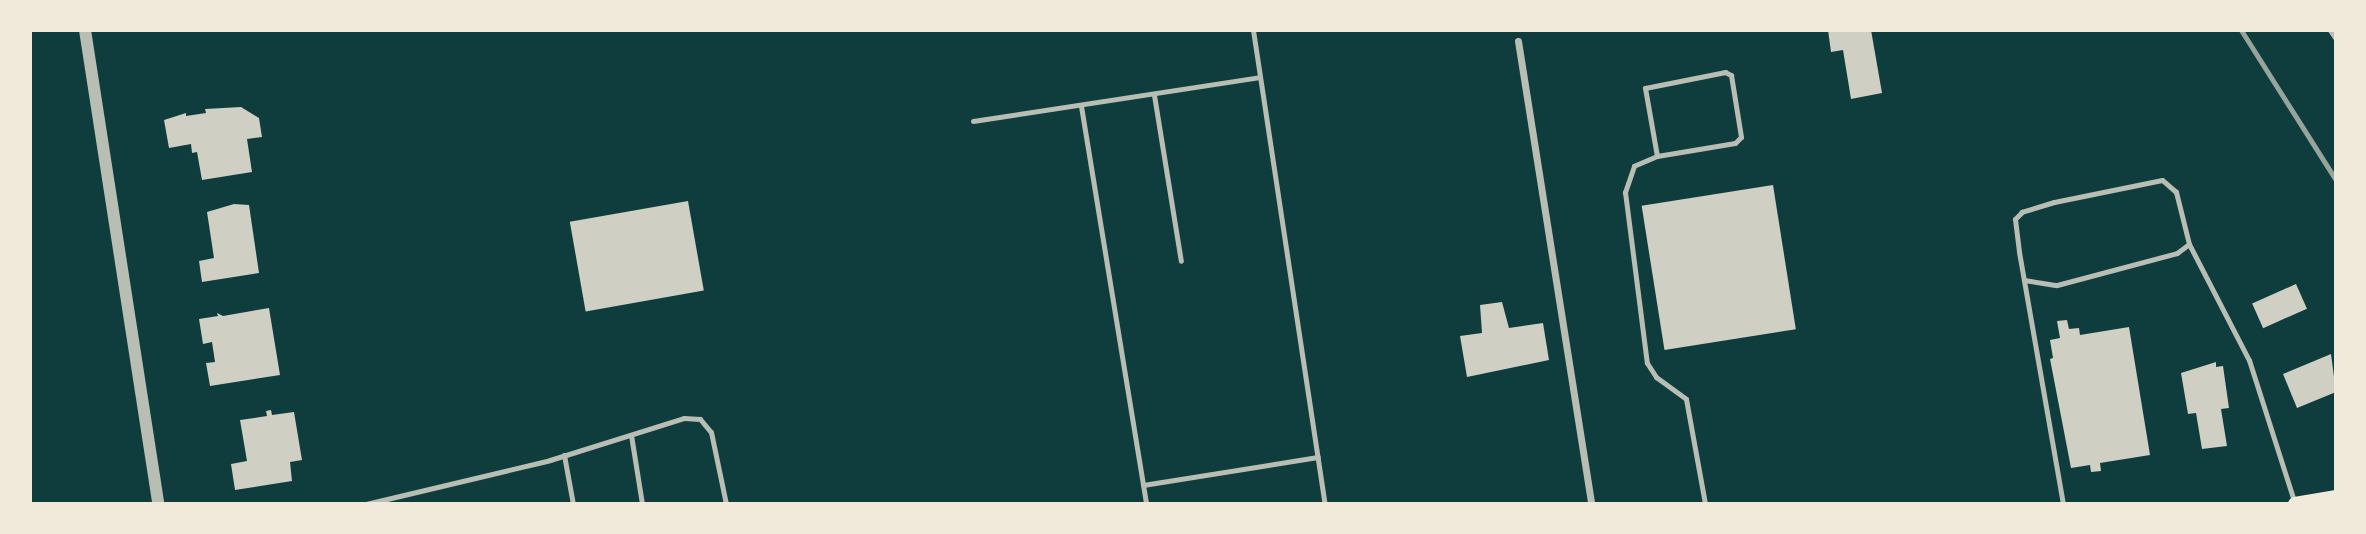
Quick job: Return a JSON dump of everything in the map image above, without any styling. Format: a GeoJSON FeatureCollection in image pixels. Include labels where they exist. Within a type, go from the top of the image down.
{"type":"FeatureCollection","features":[{"type":"Feature","properties":{"kind":"main road"},"geometry":{"type":"LineString","coordinates":[[2295,504],[2333,500]]}},
{"type":"Feature","properties":{"kind":"street"},"geometry":{"type":"LineString","coordinates":[[85,30],[158,504]]}},
{"type":"Feature","properties":{"kind":"street"},"geometry":{"type":"LineString","coordinates":[[1518,41],[1591,504]]}},
{"type":"Feature","properties":{"kind":"lane"},"geometry":{"type":"LineString","coordinates":[[1253,30],[1325,504]]}},
{"type":"Feature","properties":{"kind":"lane"},"geometry":{"type":"LineString","coordinates":[[2330,30],[2336,40]]}},
{"type":"Feature","properties":{"kind":"lane"},"geometry":{"type":"LineString","coordinates":[[1657,156],[1645,88],[1726,72],[1731,75],[1741,137],[1735,143],[1657,156],[1634,166],[1625,192],[1647,363],[1656,377],[1686,399],[1705,504]]}},
{"type":"Feature","properties":{"kind":"lane"},"geometry":{"type":"LineString","coordinates":[[972,121],[1260,77]]}},
{"type":"Feature","properties":{"kind":"lane"},"geometry":{"type":"LineString","coordinates":[[1154,95],[1181,261]]}},
{"type":"Feature","properties":{"kind":"lane"},"geometry":{"type":"LineString","coordinates":[[1081,106],[1146,504]]}},
{"type":"Feature","properties":{"kind":"lane"},"geometry":{"type":"LineString","coordinates":[[2063,504],[2015,219],[2022,212],[2054,202],[2162,180],[2176,192],[2189,244],[2249,360],[2295,504]]}},
{"type":"Feature","properties":{"kind":"lane"},"geometry":{"type":"LineString","coordinates":[[2024,280],[2057,285],[2167,256],[2189,244]]}},
{"type":"Feature","properties":{"kind":"lane"},"geometry":{"type":"LineString","coordinates":[[366,504],[564,455],[684,418],[700,419],[716,446],[726,504]]}},
{"type":"Feature","properties":{"kind":"lane"},"geometry":{"type":"LineString","coordinates":[[631,435],[642,504]]}},
{"type":"Feature","properties":{"kind":"lane"},"geometry":{"type":"LineString","coordinates":[[564,455],[573,504]]}},
{"type":"Feature","properties":{"kind":"lane"},"geometry":{"type":"LineString","coordinates":[[1143,485],[1318,457]]}},
{"type":"Feature","properties":{"kind":"building"},"geometry":{"type":"Polygon","coordinates":[[[1828,30],[1871,30],[1882,93],[1851,99],[1843,50],[1831,52],[1828,30]]]}},
{"type":"Feature","properties":{"kind":"building"},"geometry":{"type":"Polygon","coordinates":[[[241,107],[259,118],[262,137],[247,139],[252,172],[202,180],[197,152],[192,153],[191,144],[169,148],[164,120],[186,113],[186,116],[206,113],[205,109],[241,107]]]}},
{"type":"Feature","properties":{"kind":"building"},"geometry":{"type":"Polygon","coordinates":[[[1773,185],[1796,329],[1664,350],[1642,206],[1773,185]]]}},
{"type":"Feature","properties":{"kind":"building"},"geometry":{"type":"Polygon","coordinates":[[[688,201],[704,291],[586,311],[570,222],[688,201]]]}},
{"type":"Feature","properties":{"kind":"building"},"geometry":{"type":"Polygon","coordinates":[[[234,204],[249,205],[259,273],[202,282],[199,261],[214,258],[207,212],[234,204]]]}},
{"type":"Feature","properties":{"kind":"building"},"geometry":{"type":"Polygon","coordinates":[[[2296,284],[2307,309],[2263,328],[2252,304],[2296,284]]]}},
{"type":"Feature","properties":{"kind":"building"},"geometry":{"type":"Polygon","coordinates":[[[1502,302],[1509,328],[1543,323],[1549,360],[1467,377],[1460,336],[1482,333],[1480,305],[1502,302]]]}},
{"type":"Feature","properties":{"kind":"building"},"geometry":{"type":"Polygon","coordinates":[[[269,308],[280,375],[210,386],[206,363],[215,362],[212,342],[203,344],[199,319],[218,316],[217,313],[223,316],[269,308]]]}},
{"type":"Feature","properties":{"kind":"building"},"geometry":{"type":"Polygon","coordinates":[[[2067,320],[2069,329],[2079,328],[2080,335],[2129,327],[2150,455],[2100,463],[2101,471],[2091,472],[2090,465],[2071,468],[2050,359],[2053,358],[2050,340],[2060,338],[2057,321],[2067,320]]]}},
{"type":"Feature","properties":{"kind":"building"},"geometry":{"type":"Polygon","coordinates":[[[2331,354],[2336,392],[2297,408],[2283,374],[2331,354]]]}},
{"type":"Feature","properties":{"kind":"building"},"geometry":{"type":"Polygon","coordinates":[[[2216,362],[2216,367],[2223,366],[2229,408],[2221,409],[2227,446],[2202,449],[2196,413],[2188,414],[2181,373],[2216,362]]]}},
{"type":"Feature","properties":{"kind":"building"},"geometry":{"type":"Polygon","coordinates":[[[271,410],[272,415],[294,412],[302,460],[290,462],[292,481],[235,490],[231,464],[247,461],[240,420],[267,416],[266,411],[271,410]]]}},
{"type":"Feature","properties":{"kind":"railway"},"geometry":{"type":"LineString","coordinates":[[2241,30],[2336,180]]}}]}
